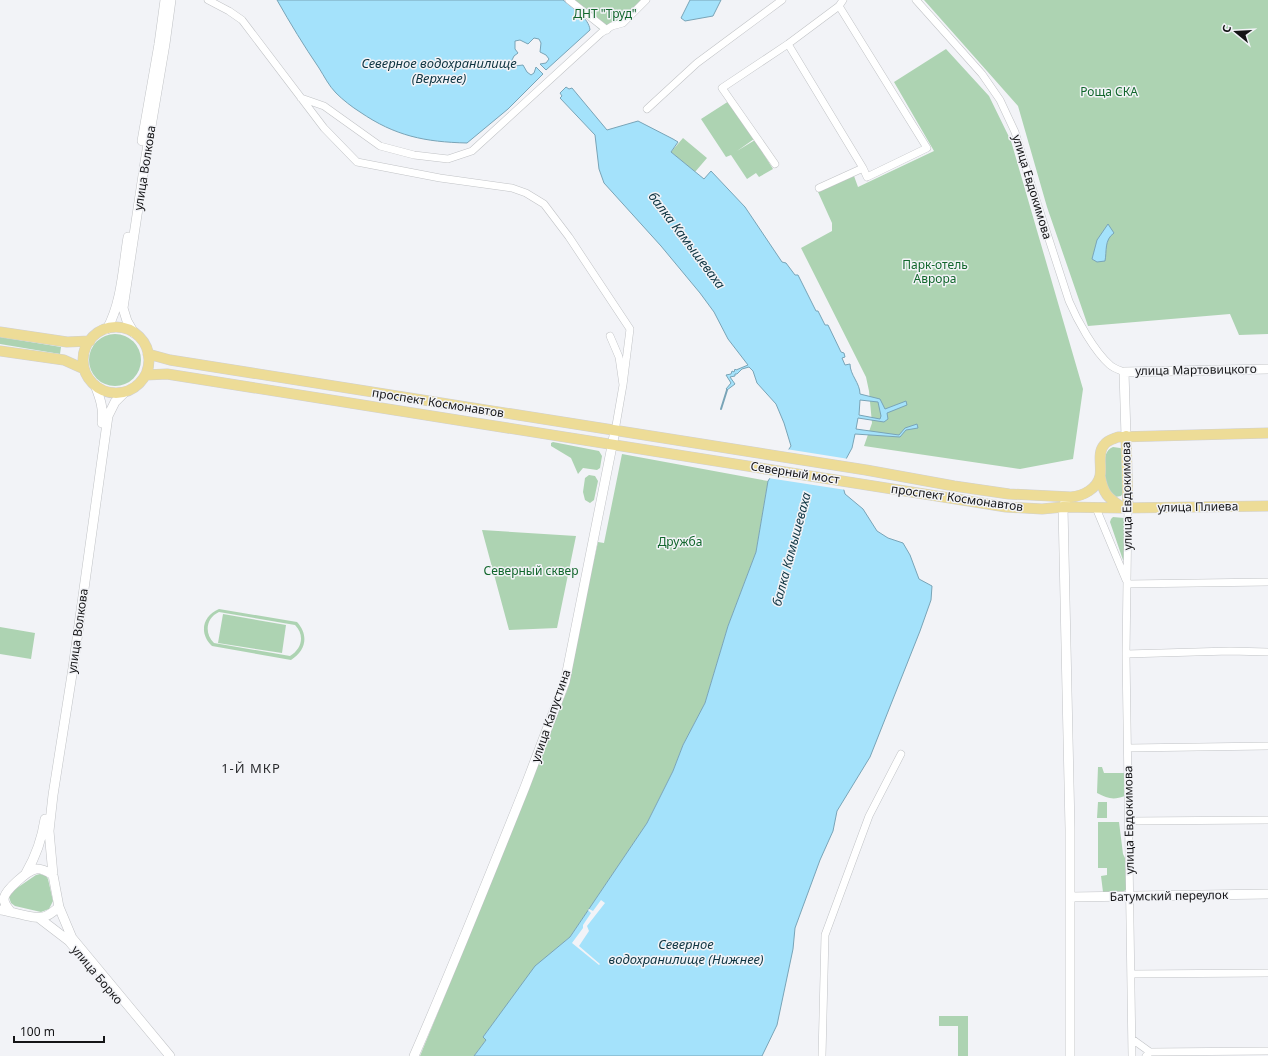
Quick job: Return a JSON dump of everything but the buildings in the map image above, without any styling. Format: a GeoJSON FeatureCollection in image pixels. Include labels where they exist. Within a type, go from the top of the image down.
{"type":"FeatureCollection","features":[{"type":"Feature","properties":{"kind":"main road","name":"улица Волкова"},"geometry":{"type":"LineString","coordinates":[[107,329],[117,306],[165,0]]}},
{"type":"Feature","properties":{"kind":"main road","name":"улица Волкова"},"geometry":{"type":"LineString","coordinates":[[134,333],[127,321],[123,308],[145,162],[166,44],[171,0]]}},
{"type":"Feature","properties":{"kind":"main road"},"geometry":{"type":"LineString","coordinates":[[116,327],[124,328],[134,333],[146,346],[148,354],[149,364],[146,375],[140,383],[125,392],[115,393],[105,391],[95,385],[87,376],[84,369],[84,355],[90,341],[97,334],[107,329],[116,327]]}},
{"type":"Feature","properties":{"kind":"main road"},"geometry":{"type":"LineString","coordinates":[[0,332],[67,342],[90,341]]}},
{"type":"Feature","properties":{"kind":"main road"},"geometry":{"type":"LineString","coordinates":[[0,351],[64,360],[84,369]]}},
{"type":"Feature","properties":{"kind":"main road","name":"проспект Космонавтов"},"geometry":{"type":"LineString","coordinates":[[148,354],[170,360],[729,449]]}},
{"type":"Feature","properties":{"kind":"main road","name":"улица Мартовицкого"},"geometry":{"type":"LineString","coordinates":[[1124,372],[1268,369]]}},
{"type":"Feature","properties":{"kind":"main road","name":"улица Евдокимова"},"geometry":{"type":"LineString","coordinates":[[1124,372],[1126,436],[1125,508]]}},
{"type":"Feature","properties":{"kind":"main road","name":"проспект Космонавтов"},"geometry":{"type":"LineString","coordinates":[[146,375],[175,375],[727,462]]}},
{"type":"Feature","properties":{"kind":"main road","name":"улица Волкова"},"geometry":{"type":"LineString","coordinates":[[26,873],[35,857],[43,830],[68,668],[103,415],[102,401],[95,385]]}},
{"type":"Feature","properties":{"kind":"main road","name":"улица Волкова"},"geometry":{"type":"LineString","coordinates":[[53,875],[49,831],[53,795],[73,668],[94,506],[108,416],[115,402],[125,392]]}},
{"type":"Feature","properties":{"kind":"main road","name":"улица Капустина"},"geometry":{"type":"LineString","coordinates":[[414,1056],[493,869],[565,682],[615,431]]}},
{"type":"Feature","properties":{"kind":"main road"},"geometry":{"type":"LineString","coordinates":[[1125,508],[1106,495],[1102,487],[1100,476],[1100,452],[1103,445],[1113,439],[1126,436],[1268,433]]}},
{"type":"Feature","properties":{"kind":"main road","name":"Северный мост"},"geometry":{"type":"LineString","coordinates":[[729,449],[866,470]]}},
{"type":"Feature","properties":{"kind":"main road","name":"Северный мост"},"geometry":{"type":"LineString","coordinates":[[727,462],[864,483]]}},
{"type":"Feature","properties":{"kind":"main road","name":"проспект Космонавтов"},"geometry":{"type":"LineString","coordinates":[[866,470],[1008,494],[1066,497]]}},
{"type":"Feature","properties":{"kind":"main road"},"geometry":{"type":"LineString","coordinates":[[1070,1056],[1070,897],[1063,507],[1068,498],[1066,497],[1077,496],[1088,492],[1100,476]]}},
{"type":"Feature","properties":{"kind":"main road","name":"проспект Космонавтов"},"geometry":{"type":"LineString","coordinates":[[864,483],[1006,507],[1125,508]]}},
{"type":"Feature","properties":{"kind":"main road","name":"улица Плиева"},"geometry":{"type":"LineString","coordinates":[[1125,508],[1268,506]]}},
{"type":"Feature","properties":{"kind":"main road"},"geometry":{"type":"LineString","coordinates":[[0,910],[39,918],[46,917],[59,907],[53,875],[48,871],[41,869],[34,869],[26,873],[3,894],[6,905],[10,911]]}},
{"type":"Feature","properties":{"kind":"main road","name":"Батумский переулок"},"geometry":{"type":"LineString","coordinates":[[1070,897],[1268,894]]}},
{"type":"Feature","properties":{"kind":"main road","name":"улица Борко"},"geometry":{"type":"LineString","coordinates":[[59,907],[72,938],[170,1056]]}},
{"type":"Feature","properties":{"kind":"main road","name":"улица Борко"},"geometry":{"type":"LineString","coordinates":[[39,918],[69,941],[164,1056]]}},
{"type":"Feature","properties":{"kind":"street"},"geometry":{"type":"LineString","coordinates":[[208,0],[242,20],[324,128],[357,162],[440,178],[512,188],[526,193],[544,204],[569,237],[630,328],[623,385]]}},
{"type":"Feature","properties":{"kind":"street"},"geometry":{"type":"LineString","coordinates":[[570,0],[607,30]]}},
{"type":"Feature","properties":{"kind":"street"},"geometry":{"type":"LineString","coordinates":[[300,98],[324,106],[380,146],[414,155],[448,159],[459,156],[472,152],[607,30],[612,26],[623,23],[646,0]]}},
{"type":"Feature","properties":{"kind":"street"},"geometry":{"type":"LineString","coordinates":[[647,109],[697,63],[782,0]]}},
{"type":"Feature","properties":{"kind":"street","name":"улица Евдокимова"},"geometry":{"type":"LineString","coordinates":[[916,0],[982,74],[1000,100],[1015,132],[1068,301],[1073,312],[1103,358],[1110,366],[1124,372]]}},
{"type":"Feature","properties":{"kind":"street"},"geometry":{"type":"LineString","coordinates":[[775,164],[722,88],[788,44],[841,3],[926,148],[867,177],[864,168],[788,44]]}},
{"type":"Feature","properties":{"kind":"street"},"geometry":{"type":"LineString","coordinates":[[819,188],[864,168]]}},
{"type":"Feature","properties":{"kind":"street","name":"улица Капустина"},"geometry":{"type":"LineString","coordinates":[[610,336],[619,356],[623,385],[615,431]]}},
{"type":"Feature","properties":{"kind":"street"},"geometry":{"type":"LineString","coordinates":[[1096,508],[1127,584],[1268,582]]}},
{"type":"Feature","properties":{"kind":"street","name":"улица Евдокимова"},"geometry":{"type":"LineString","coordinates":[[1125,508],[1132,1056]]}},
{"type":"Feature","properties":{"kind":"street"},"geometry":{"type":"LineString","coordinates":[[1126,654],[1230,651],[1268,652]]}},
{"type":"Feature","properties":{"kind":"street"},"geometry":{"type":"LineString","coordinates":[[1128,748],[1268,746]]}},
{"type":"Feature","properties":{"kind":"street"},"geometry":{"type":"LineString","coordinates":[[822,1056],[825,935],[870,816],[901,754]]}},
{"type":"Feature","properties":{"kind":"street"},"geometry":{"type":"LineString","coordinates":[[1129,821],[1268,820]]}},
{"type":"Feature","properties":{"kind":"street"},"geometry":{"type":"LineString","coordinates":[[1131,974],[1268,974]]}},
{"type":"Feature","properties":{"kind":"street"},"geometry":{"type":"LineString","coordinates":[[1132,1039],[1148,1054],[1268,1051]]}},
{"type":"Feature","properties":{"kind":"green space","name":"ДНТ \"Труд\""},"geometry":{"type":"Polygon","coordinates":[[[568,0],[648,0],[629,20],[602,32],[568,0]]]}},
{"type":"Feature","properties":{"kind":"green space","name":"Роща СКА"},"geometry":{"type":"Polygon","coordinates":[[[924,0],[1268,0],[1268,334],[1239,335],[1230,314],[1088,326],[1047,207],[1018,106],[924,0]]]}},
{"type":"Feature","properties":{"kind":"green space","name":"Парк-отель Аврора"},"geometry":{"type":"Polygon","coordinates":[[[946,49],[989,96],[1011,141],[1083,389],[1073,459],[1020,469],[864,446],[872,423],[866,377],[801,248],[832,231],[832,223],[818,192],[854,176],[858,187],[934,151],[894,82],[946,49]]]}},
{"type":"Feature","properties":{"kind":"green space"},"geometry":{"type":"Polygon","coordinates":[[[729,101],[754,139],[737,151],[755,140],[773,169],[759,177],[756,173],[747,179],[731,155],[726,157],[701,119],[729,101]]]}},
{"type":"Feature","properties":{"kind":"green space"},"geometry":{"type":"Polygon","coordinates":[[[683,138],[707,158],[695,172],[671,152],[683,138]]]}},
{"type":"Feature","properties":{"kind":"green space"},"geometry":{"type":"Polygon","coordinates":[[[110,334],[120,334],[134,341],[141,355],[141,365],[134,379],[120,386],[110,386],[100,382],[93,375],[89,365],[89,355],[93,345],[100,338],[110,334]]]}},
{"type":"Feature","properties":{"kind":"green space"},"geometry":{"type":"Polygon","coordinates":[[[0,337],[61,347],[60,354],[0,344],[0,337]]]}},
{"type":"Feature","properties":{"kind":"green space"},"geometry":{"type":"Polygon","coordinates":[[[553,442],[599,451],[602,456],[600,468],[597,470],[583,468],[578,474],[571,458],[551,446],[551,443],[553,442]]]}},
{"type":"Feature","properties":{"kind":"green space"},"geometry":{"type":"Polygon","coordinates":[[[1113,447],[1122,449],[1123,493],[1121,496],[1115,497],[1105,486],[1104,470],[1106,454],[1113,447]]]}},
{"type":"Feature","properties":{"kind":"green space","name":"Дружба"},"geometry":{"type":"Polygon","coordinates":[[[622,454],[768,481],[756,552],[728,626],[705,703],[683,745],[673,771],[647,823],[570,937],[535,967],[483,1037],[486,1040],[474,1056],[420,1056],[568,688],[579,626],[598,542],[604,543],[622,454]]]}},
{"type":"Feature","properties":{"kind":"green space"},"geometry":{"type":"Polygon","coordinates":[[[589,475],[595,476],[598,481],[594,500],[590,503],[585,500],[583,492],[585,478],[589,475]]]}},
{"type":"Feature","properties":{"kind":"green space"},"geometry":{"type":"Polygon","coordinates":[[[1113,517],[1124,518],[1126,560],[1123,560],[1110,522],[1113,517]]]}},
{"type":"Feature","properties":{"kind":"green space","name":"Северный сквер"},"geometry":{"type":"Polygon","coordinates":[[[482,530],[576,536],[557,628],[509,630],[482,530]]]}},
{"type":"Feature","properties":{"kind":"green space"},"geometry":{"type":"Polygon","coordinates":[[[219,609],[297,622],[303,632],[303,647],[291,660],[212,646],[205,636],[204,626],[209,616],[219,609]],[[219,612],[211,618],[208,630],[214,643],[290,656],[297,650],[301,642],[300,633],[295,625],[219,612]]]}},
{"type":"Feature","properties":{"kind":"green space"},"geometry":{"type":"Polygon","coordinates":[[[223,614],[286,625],[282,653],[218,643],[223,614]]]}},
{"type":"Feature","properties":{"kind":"green space"},"geometry":{"type":"Polygon","coordinates":[[[0,627],[35,633],[31,659],[0,654],[0,627]]]}},
{"type":"Feature","properties":{"kind":"green space"},"geometry":{"type":"Polygon","coordinates":[[[1098,767],[1102,767],[1104,773],[1125,773],[1125,796],[1111,798],[1104,797],[1097,793],[1098,767]]]}},
{"type":"Feature","properties":{"kind":"green space"},"geometry":{"type":"Polygon","coordinates":[[[1098,802],[1107,802],[1107,818],[1097,818],[1098,802]]]}},
{"type":"Feature","properties":{"kind":"green space"},"geometry":{"type":"Polygon","coordinates":[[[1098,822],[1119,822],[1123,854],[1127,862],[1128,888],[1123,892],[1103,892],[1101,876],[1107,875],[1107,868],[1098,868],[1098,822]]]}},
{"type":"Feature","properties":{"kind":"green space"},"geometry":{"type":"Polygon","coordinates":[[[40,874],[46,876],[48,879],[53,901],[49,909],[41,912],[15,906],[11,903],[9,897],[11,892],[36,875],[40,874]]]}},
{"type":"Feature","properties":{"kind":"green space"},"geometry":{"type":"Polygon","coordinates":[[[939,1016],[968,1016],[968,1056],[958,1056],[958,1026],[939,1026],[939,1016]]]}},
{"type":"Feature","properties":{"kind":"water","name":"Северное водохранилище (Верхнее)"},"geometry":{"type":"Polygon","coordinates":[[[277,0],[563,0],[587,21],[590,30],[546,70],[540,64],[546,63],[549,59],[546,55],[540,52],[541,43],[539,39],[534,38],[528,44],[520,40],[515,41],[515,49],[518,53],[514,56],[510,64],[515,66],[523,65],[527,72],[531,75],[534,73],[536,67],[543,74],[508,109],[467,143],[437,141],[411,136],[386,127],[357,110],[342,98],[329,84],[277,0]]]}},
{"type":"Feature","properties":{"kind":"water"},"geometry":{"type":"Polygon","coordinates":[[[690,0],[721,0],[713,16],[685,21],[681,18],[690,0]]]}},
{"type":"Feature","properties":{"kind":"water","name":"Северное водохранилище (Нижнее)"},"geometry":{"type":"Polygon","coordinates":[[[566,87],[569,89],[572,88],[607,130],[638,121],[678,142],[671,152],[704,179],[711,171],[745,207],[782,262],[786,263],[795,275],[798,275],[816,311],[818,311],[825,325],[828,325],[841,352],[844,353],[845,357],[842,358],[845,365],[850,364],[850,368],[860,390],[860,394],[880,399],[885,409],[906,401],[907,405],[887,413],[888,419],[884,422],[858,418],[856,429],[899,435],[905,428],[917,424],[918,428],[906,430],[900,437],[855,434],[852,448],[839,472],[845,494],[863,509],[877,531],[888,538],[903,543],[910,555],[919,579],[932,586],[931,600],[870,757],[837,811],[833,831],[820,860],[795,928],[793,949],[777,1025],[762,1056],[474,1056],[486,1040],[483,1037],[535,966],[570,937],[647,823],[673,771],[683,745],[705,703],[728,626],[756,552],[768,481],[791,446],[776,404],[757,383],[753,371],[749,367],[742,369],[735,374],[735,376],[730,377],[735,384],[727,390],[726,389],[731,383],[726,375],[731,374],[732,371],[734,372],[735,369],[736,370],[748,365],[728,339],[714,312],[700,293],[661,246],[604,183],[599,169],[595,135],[560,98],[562,96],[560,93],[566,87]],[[860,400],[859,415],[880,419],[881,416],[878,402],[860,400]]]}},
{"type":"Feature","properties":{"kind":"water"},"geometry":{"type":"Polygon","coordinates":[[[1108,224],[1114,233],[1107,242],[1105,261],[1097,262],[1092,259],[1097,240],[1108,224]]]}},
{"type":"Feature","properties":{"kind":"pier"},"geometry":{"type":"Polygon","coordinates":[[[786,449],[849,459],[841,472],[846,490],[768,478],[786,449]]]}},
{"type":"Feature","properties":{"kind":"pier"},"geometry":{"type":"Polygon","coordinates":[[[601,900],[605,903],[587,926],[589,931],[579,946],[600,964],[599,965],[572,943],[583,928],[583,925],[591,913],[588,910],[593,911],[601,900]]]}},
{"type":"Feature","properties":{"kind":"waterway"},"geometry":{"type":"LineString","coordinates":[[721,409],[727,390]]}},
{"type":"Feature","properties":{"kind":"district","name":"1-Й МКР"},"geometry":{"type":"Point","coordinates":[251,768]}},
{"type":"Feature","properties":{"kind":"water label","name":"балка Камышеваха"},"geometry":{"type":"Point","coordinates":[687,240]}},
{"type":"Feature","properties":{"kind":"water label","name":"балка Камышеваха"},"geometry":{"type":"Point","coordinates":[791,549]}}]}
